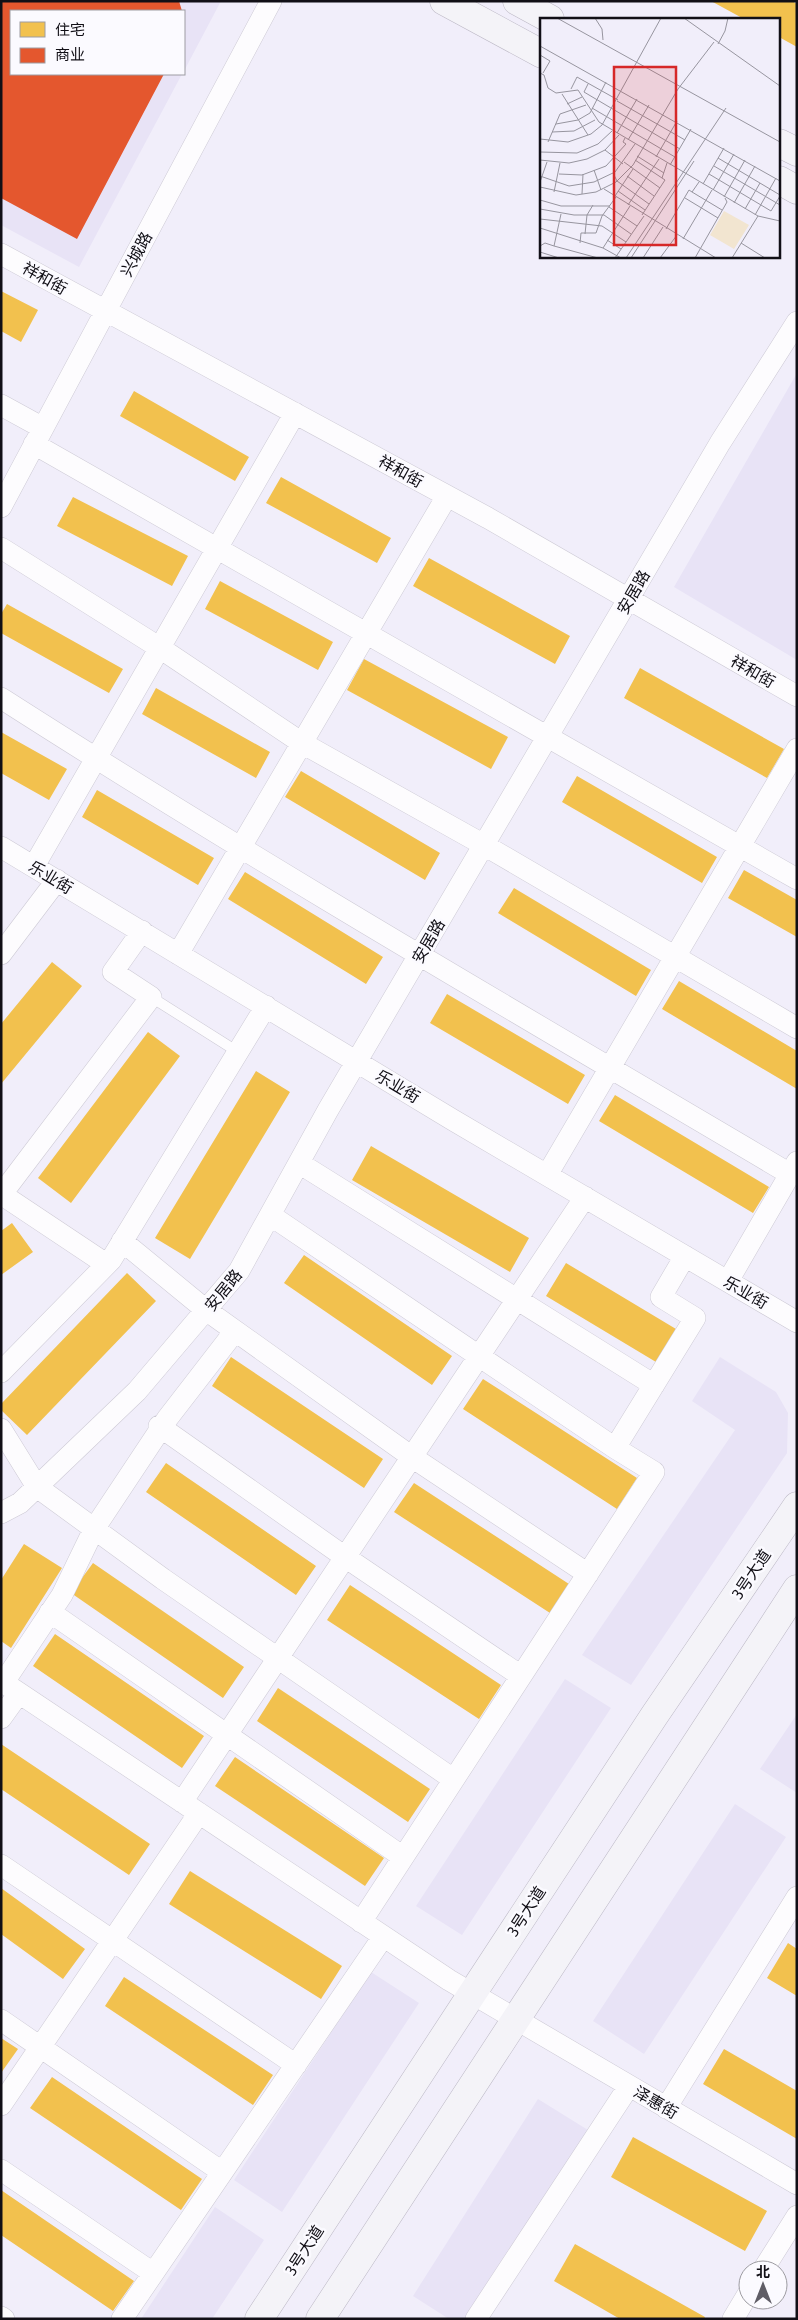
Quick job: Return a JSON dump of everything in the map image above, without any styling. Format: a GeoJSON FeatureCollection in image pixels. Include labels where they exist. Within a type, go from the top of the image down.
{"type":"FeatureCollection","features":[{"type":"Feature","properties":{"kind":"main road"},"geometry":{"type":"LineString","coordinates":[[444,1],[540,53]]}},
{"type":"Feature","properties":{"kind":"main road"},"geometry":{"type":"LineString","coordinates":[[517,1],[548,18]]}},
{"type":"Feature","properties":{"kind":"main road"},"geometry":{"type":"LineString","coordinates":[[780,144],[797,152]]}},
{"type":"Feature","properties":{"kind":"main road"},"geometry":{"type":"LineString","coordinates":[[780,181],[797,190]]}},
{"type":"Feature","properties":{"kind":"main road","name":"3号大道"},"geometry":{"type":"LineString","coordinates":[[259,2319],[654,1716],[797,1506]]}},
{"type":"Feature","properties":{"kind":"main road"},"geometry":{"type":"LineString","coordinates":[[320,2319],[797,1589]]}},
{"type":"Feature","properties":{"kind":"street","name":"兴城路"},"geometry":{"type":"LineString","coordinates":[[1,507],[271,1]]}},
{"type":"Feature","properties":{"kind":"street","name":"祥和街"},"geometry":{"type":"LineString","coordinates":[[1,254],[447,496],[797,696]]}},
{"type":"Feature","properties":{"kind":"street","name":"安居路"},"geometry":{"type":"LineString","coordinates":[[1,1513],[20,1503],[137,1391],[239,1271],[357,1062],[720,443],[797,322]]}},
{"type":"Feature","properties":{"kind":"street"},"geometry":{"type":"LineString","coordinates":[[1,405],[39,436],[217,548],[797,879]]}},
{"type":"Feature","properties":{"kind":"street"},"geometry":{"type":"LineString","coordinates":[[34,866],[295,413]]}},
{"type":"Feature","properties":{"kind":"street"},"geometry":{"type":"LineString","coordinates":[[178,954],[447,496]]}},
{"type":"Feature","properties":{"kind":"street"},"geometry":{"type":"LineString","coordinates":[[1,548],[160,648],[302,743],[484,845],[797,1028]]}},
{"type":"Feature","properties":{"kind":"street"},"geometry":{"type":"LineString","coordinates":[[1,698],[96,759],[610,1068],[793,1168],[728,1281]]}},
{"type":"Feature","properties":{"kind":"street"},"geometry":{"type":"LineString","coordinates":[[547,1175],[797,749]]}},
{"type":"Feature","properties":{"kind":"street","name":"乐业街"},"geometry":{"type":"LineString","coordinates":[[1,847],[357,1062],[797,1322]]}},
{"type":"Feature","properties":{"kind":"street"},"geometry":{"type":"LineString","coordinates":[[1,954],[57,880]]}},
{"type":"Feature","properties":{"kind":"street"},"geometry":{"type":"LineString","coordinates":[[106,1264],[1,1195],[151,997],[113,972],[142,931]]}},
{"type":"Feature","properties":{"kind":"street"},"geometry":{"type":"LineString","coordinates":[[1,1372],[106,1264],[122,1242],[266,1006]]}},
{"type":"Feature","properties":{"kind":"street"},"geometry":{"type":"LineString","coordinates":[[299,1163],[654,1385]]}},
{"type":"Feature","properties":{"kind":"street"},"geometry":{"type":"LineString","coordinates":[[1,2105],[112,1942],[190,1808],[226,1735],[584,1197]]}},
{"type":"Feature","properties":{"kind":"street"},"geometry":{"type":"LineString","coordinates":[[270,1215],[615,1448],[654,1472],[360,1922]]}},
{"type":"Feature","properties":{"kind":"street"},"geometry":{"type":"LineString","coordinates":[[122,1242],[235,1331],[412,1457],[588,1574]]}},
{"type":"Feature","properties":{"kind":"street"},"geometry":{"type":"LineString","coordinates":[[615,1448],[695,1318],[661,1297],[685,1256]]}},
{"type":"Feature","properties":{"kind":"street"},"geometry":{"type":"LineString","coordinates":[[1,1718],[8,1685],[50,1612],[62,1595],[94,1529],[160,1427],[235,1331]]}},
{"type":"Feature","properties":{"kind":"street"},"geometry":{"type":"LineString","coordinates":[[160,1427],[521,1676]]}},
{"type":"Feature","properties":{"kind":"street"},"geometry":{"type":"LineString","coordinates":[[1,1428],[37,1487],[94,1529],[453,1779]]}},
{"type":"Feature","properties":{"kind":"street"},"geometry":{"type":"LineString","coordinates":[[50,1612],[402,1857]]}},
{"type":"Feature","properties":{"kind":"street","name":"泽惠街"},"geometry":{"type":"LineString","coordinates":[[8,1685],[360,1922],[472,1994],[797,2184]]}},
{"type":"Feature","properties":{"kind":"street"},"geometry":{"type":"LineString","coordinates":[[1,1865],[296,2065]]}},
{"type":"Feature","properties":{"kind":"street"},"geometry":{"type":"LineString","coordinates":[[666,2108],[797,1897]]}},
{"type":"Feature","properties":{"kind":"street"},"geometry":{"type":"LineString","coordinates":[[122,2319],[383,1936]]}},
{"type":"Feature","properties":{"kind":"street"},"geometry":{"type":"LineString","coordinates":[[1,2020],[222,2172]]}},
{"type":"Feature","properties":{"kind":"street"},"geometry":{"type":"LineString","coordinates":[[476,2319],[629,2086]]}},
{"type":"Feature","properties":{"kind":"street"},"geometry":{"type":"LineString","coordinates":[[1,2170],[153,2273]]}},
{"type":"Feature","properties":{"kind":"street"},"geometry":{"type":"LineString","coordinates":[[769,2260],[797,2216]]}},
{"type":"Feature","properties":{"kind":"street"},"geometry":{"type":"LineString","coordinates":[[1,2316],[4,2319]]}},
{"type":"Feature","properties":{"kind":"lane"},"geometry":{"type":"LineString","coordinates":[[151,997],[238,1052]]}},
{"type":"Feature","properties":{"kind":"shaded area"},"geometry":{"type":"Polygon","coordinates":[[[1,1],[221,1],[185,69],[185,10],[10,10],[10,75],[181,75],[79,267],[1,225],[1,1]]]}},
{"type":"Feature","properties":{"kind":"shaded area"},"geometry":{"type":"Polygon","coordinates":[[[797,373],[797,660],[674,587],[797,373]]]}},
{"type":"Feature","properties":{"kind":"shaded area"},"geometry":{"type":"Polygon","coordinates":[[[720,1357],[776,1392],[788,1413],[787,1453],[631,1685],[582,1655],[735,1430],[692,1401],[720,1357]]]}},
{"type":"Feature","properties":{"kind":"shaded area"},"geometry":{"type":"Polygon","coordinates":[[[565,1679],[611,1708],[462,1935],[416,1906],[565,1679]]]}},
{"type":"Feature","properties":{"kind":"shaded area"},"geometry":{"type":"Polygon","coordinates":[[[797,1714],[797,1793],[760,1769],[797,1714]]]}},
{"type":"Feature","properties":{"kind":"shaded area"},"geometry":{"type":"Polygon","coordinates":[[[735,1804],[786,1837],[644,2054],[593,2021],[735,1804]]]}},
{"type":"Feature","properties":{"kind":"shaded area"},"geometry":{"type":"Polygon","coordinates":[[[371,1972],[419,2003],[282,2212],[234,2180],[371,1972]]]}},
{"type":"Feature","properties":{"kind":"shaded area"},"geometry":{"type":"Polygon","coordinates":[[[538,2099],[588,2130],[468,2319],[449,2319],[413,2296],[538,2099]]]}},
{"type":"Feature","properties":{"kind":"shaded area"},"geometry":{"type":"Polygon","coordinates":[[[215,2207],[264,2240],[212,2319],[141,2319],[215,2207]]]}},
{"type":"Feature","properties":{"kind":"building: 住宅"},"geometry":{"type":"Polygon","coordinates":[[[711,1],[792,1],[797,4],[797,47],[780,38],[780,18],[742,18],[711,1]]]}},
{"type":"Feature","properties":{"kind":"building: 住宅"},"geometry":{"type":"Polygon","coordinates":[[[1,291],[38,310],[21,342],[1,331],[1,291]]]}},
{"type":"Feature","properties":{"kind":"building: 住宅"},"geometry":{"type":"Polygon","coordinates":[[[134,391],[249,457],[235,481],[120,416],[134,391]]]}},
{"type":"Feature","properties":{"kind":"building: 住宅"},"geometry":{"type":"Polygon","coordinates":[[[281,477],[391,538],[377,563],[266,503],[281,477]]]}},
{"type":"Feature","properties":{"kind":"building: 住宅"},"geometry":{"type":"Polygon","coordinates":[[[73,497],[188,556],[172,586],[57,526],[73,497]]]}},
{"type":"Feature","properties":{"kind":"building: 住宅"},"geometry":{"type":"Polygon","coordinates":[[[429,558],[570,636],[555,664],[413,586],[429,558]]]}},
{"type":"Feature","properties":{"kind":"building: 住宅"},"geometry":{"type":"Polygon","coordinates":[[[220,581],[333,642],[318,670],[205,609],[220,581]]]}},
{"type":"Feature","properties":{"kind":"building: 住宅"},"geometry":{"type":"Polygon","coordinates":[[[7,604],[123,669],[109,693],[1,633],[1,614],[7,604]]]}},
{"type":"Feature","properties":{"kind":"building: 住宅"},"geometry":{"type":"Polygon","coordinates":[[[364,659],[508,737],[491,769],[347,690],[364,659]]]}},
{"type":"Feature","properties":{"kind":"building: 住宅"},"geometry":{"type":"Polygon","coordinates":[[[640,668],[784,749],[767,778],[624,698],[640,668]]]}},
{"type":"Feature","properties":{"kind":"building: 住宅"},"geometry":{"type":"Polygon","coordinates":[[[156,688],[270,752],[256,778],[142,714],[156,688]]]}},
{"type":"Feature","properties":{"kind":"building: 住宅"},"geometry":{"type":"Polygon","coordinates":[[[1,732],[67,769],[49,800],[1,773],[1,732]]]}},
{"type":"Feature","properties":{"kind":"building: 住宅"},"geometry":{"type":"Polygon","coordinates":[[[301,771],[440,853],[425,880],[285,797],[301,771]]]}},
{"type":"Feature","properties":{"kind":"building: 住宅"},"geometry":{"type":"Polygon","coordinates":[[[577,776],[717,857],[702,883],[562,802],[577,776]]]}},
{"type":"Feature","properties":{"kind":"building: 住宅"},"geometry":{"type":"Polygon","coordinates":[[[97,790],[214,858],[198,885],[82,817],[97,790]]]}},
{"type":"Feature","properties":{"kind":"building: 住宅"},"geometry":{"type":"Polygon","coordinates":[[[744,870],[797,900],[797,937],[728,898],[744,870]]]}},
{"type":"Feature","properties":{"kind":"building: 住宅"},"geometry":{"type":"Polygon","coordinates":[[[245,872],[383,957],[366,984],[228,899],[245,872]]]}},
{"type":"Feature","properties":{"kind":"building: 住宅"},"geometry":{"type":"Polygon","coordinates":[[[514,888],[651,970],[636,996],[498,913],[514,888]]]}},
{"type":"Feature","properties":{"kind":"building: 住宅"},"geometry":{"type":"Polygon","coordinates":[[[52,962],[82,986],[1,1084],[1,1024],[52,962]]]}},
{"type":"Feature","properties":{"kind":"building: 住宅"},"geometry":{"type":"Polygon","coordinates":[[[679,981],[797,1051],[797,1089],[662,1009],[679,981]]]}},
{"type":"Feature","properties":{"kind":"building: 住宅"},"geometry":{"type":"Polygon","coordinates":[[[447,994],[585,1075],[568,1104],[430,1023],[447,994]]]}},
{"type":"Feature","properties":{"kind":"building: 住宅"},"geometry":{"type":"Polygon","coordinates":[[[148,1032],[180,1056],[71,1203],[38,1178],[148,1032]]]}},
{"type":"Feature","properties":{"kind":"building: 住宅"},"geometry":{"type":"Polygon","coordinates":[[[256,1071],[290,1092],[190,1259],[155,1238],[256,1071]]]}},
{"type":"Feature","properties":{"kind":"building: 住宅"},"geometry":{"type":"Polygon","coordinates":[[[615,1095],[769,1187],[753,1213],[599,1121],[615,1095]]]}},
{"type":"Feature","properties":{"kind":"building: 住宅"},"geometry":{"type":"Polygon","coordinates":[[[371,1146],[529,1238],[510,1272],[352,1180],[371,1146]]]}},
{"type":"Feature","properties":{"kind":"building: 住宅"},"geometry":{"type":"Polygon","coordinates":[[[12,1223],[33,1252],[1,1275],[1,1231],[12,1223]]]}},
{"type":"Feature","properties":{"kind":"building: 住宅"},"geometry":{"type":"Polygon","coordinates":[[[304,1255],[452,1356],[432,1385],[284,1283],[304,1255]]]}},
{"type":"Feature","properties":{"kind":"building: 住宅"},"geometry":{"type":"Polygon","coordinates":[[[566,1263],[676,1329],[656,1362],[546,1296],[566,1263]]]}},
{"type":"Feature","properties":{"kind":"building: 住宅"},"geometry":{"type":"Polygon","coordinates":[[[127,1273],[156,1301],[27,1435],[1,1410],[1,1404],[127,1273]]]}},
{"type":"Feature","properties":{"kind":"building: 住宅"},"geometry":{"type":"Polygon","coordinates":[[[231,1357],[383,1459],[364,1488],[212,1386],[231,1357]]]}},
{"type":"Feature","properties":{"kind":"building: 住宅"},"geometry":{"type":"Polygon","coordinates":[[[483,1379],[637,1478],[617,1509],[463,1409],[483,1379]]]}},
{"type":"Feature","properties":{"kind":"building: 住宅"},"geometry":{"type":"Polygon","coordinates":[[[166,1463],[316,1566],[296,1595],[146,1492],[166,1463]]]}},
{"type":"Feature","properties":{"kind":"building: 住宅"},"geometry":{"type":"Polygon","coordinates":[[[414,1483],[569,1584],[550,1613],[394,1512],[414,1483]]]}},
{"type":"Feature","properties":{"kind":"building: 住宅"},"geometry":{"type":"Polygon","coordinates":[[[24,1544],[62,1568],[11,1648],[1,1641],[1,1580],[24,1544]]]}},
{"type":"Feature","properties":{"kind":"building: 住宅"},"geometry":{"type":"Polygon","coordinates":[[[93,1563],[244,1667],[223,1698],[71,1593],[93,1563]]]}},
{"type":"Feature","properties":{"kind":"building: 住宅"},"geometry":{"type":"Polygon","coordinates":[[[350,1585],[501,1685],[479,1719],[327,1620],[350,1585]]]}},
{"type":"Feature","properties":{"kind":"building: 住宅"},"geometry":{"type":"Polygon","coordinates":[[[55,1634],[204,1736],[182,1768],[33,1666],[55,1634]]]}},
{"type":"Feature","properties":{"kind":"building: 住宅"},"geometry":{"type":"Polygon","coordinates":[[[278,1688],[430,1789],[408,1822],[257,1721],[278,1688]]]}},
{"type":"Feature","properties":{"kind":"building: 住宅"},"geometry":{"type":"Polygon","coordinates":[[[1,1744],[150,1844],[129,1875],[1,1789],[1,1744]]]}},
{"type":"Feature","properties":{"kind":"building: 住宅"},"geometry":{"type":"Polygon","coordinates":[[[235,1757],[384,1858],[365,1886],[215,1786],[235,1757]]]}},
{"type":"Feature","properties":{"kind":"building: 住宅"},"geometry":{"type":"Polygon","coordinates":[[[190,1871],[342,1966],[321,1999],[169,1904],[190,1871]]]}},
{"type":"Feature","properties":{"kind":"building: 住宅"},"geometry":{"type":"Polygon","coordinates":[[[1,1888],[85,1949],[63,1979],[1,1934],[1,1888]]]}},
{"type":"Feature","properties":{"kind":"building: 住宅"},"geometry":{"type":"Polygon","coordinates":[[[788,1943],[797,1949],[797,1996],[767,1978],[788,1943]]]}},
{"type":"Feature","properties":{"kind":"building: 住宅"},"geometry":{"type":"Polygon","coordinates":[[[124,1977],[273,2075],[253,2105],[105,2006],[124,1977]]]}},
{"type":"Feature","properties":{"kind":"building: 住宅"},"geometry":{"type":"Polygon","coordinates":[[[1,2038],[18,2049],[1,2073],[1,2038]]]}},
{"type":"Feature","properties":{"kind":"building: 住宅"},"geometry":{"type":"Polygon","coordinates":[[[724,2049],[797,2091],[797,2139],[703,2084],[724,2049]]]}},
{"type":"Feature","properties":{"kind":"building: 住宅"},"geometry":{"type":"Polygon","coordinates":[[[52,2077],[202,2179],[181,2210],[30,2108],[52,2077]]]}},
{"type":"Feature","properties":{"kind":"building: 住宅"},"geometry":{"type":"Polygon","coordinates":[[[633,2137],[767,2211],[745,2251],[611,2177],[633,2137]]]}},
{"type":"Feature","properties":{"kind":"building: 住宅"},"geometry":{"type":"Polygon","coordinates":[[[1,2190],[134,2281],[113,2311],[1,2235],[1,2190]]]}},
{"type":"Feature","properties":{"kind":"building: 住宅"},"geometry":{"type":"Polygon","coordinates":[[[575,2244],[705,2317],[704,2319],[620,2319],[554,2281],[575,2244]]]}},
{"type":"Feature","properties":{"kind":"building: 商业"},"geometry":{"type":"Polygon","coordinates":[[[1,1],[179,1],[182,10],[10,10],[10,75],[163,75],[77,239],[1,198],[1,1]]]}}]}
